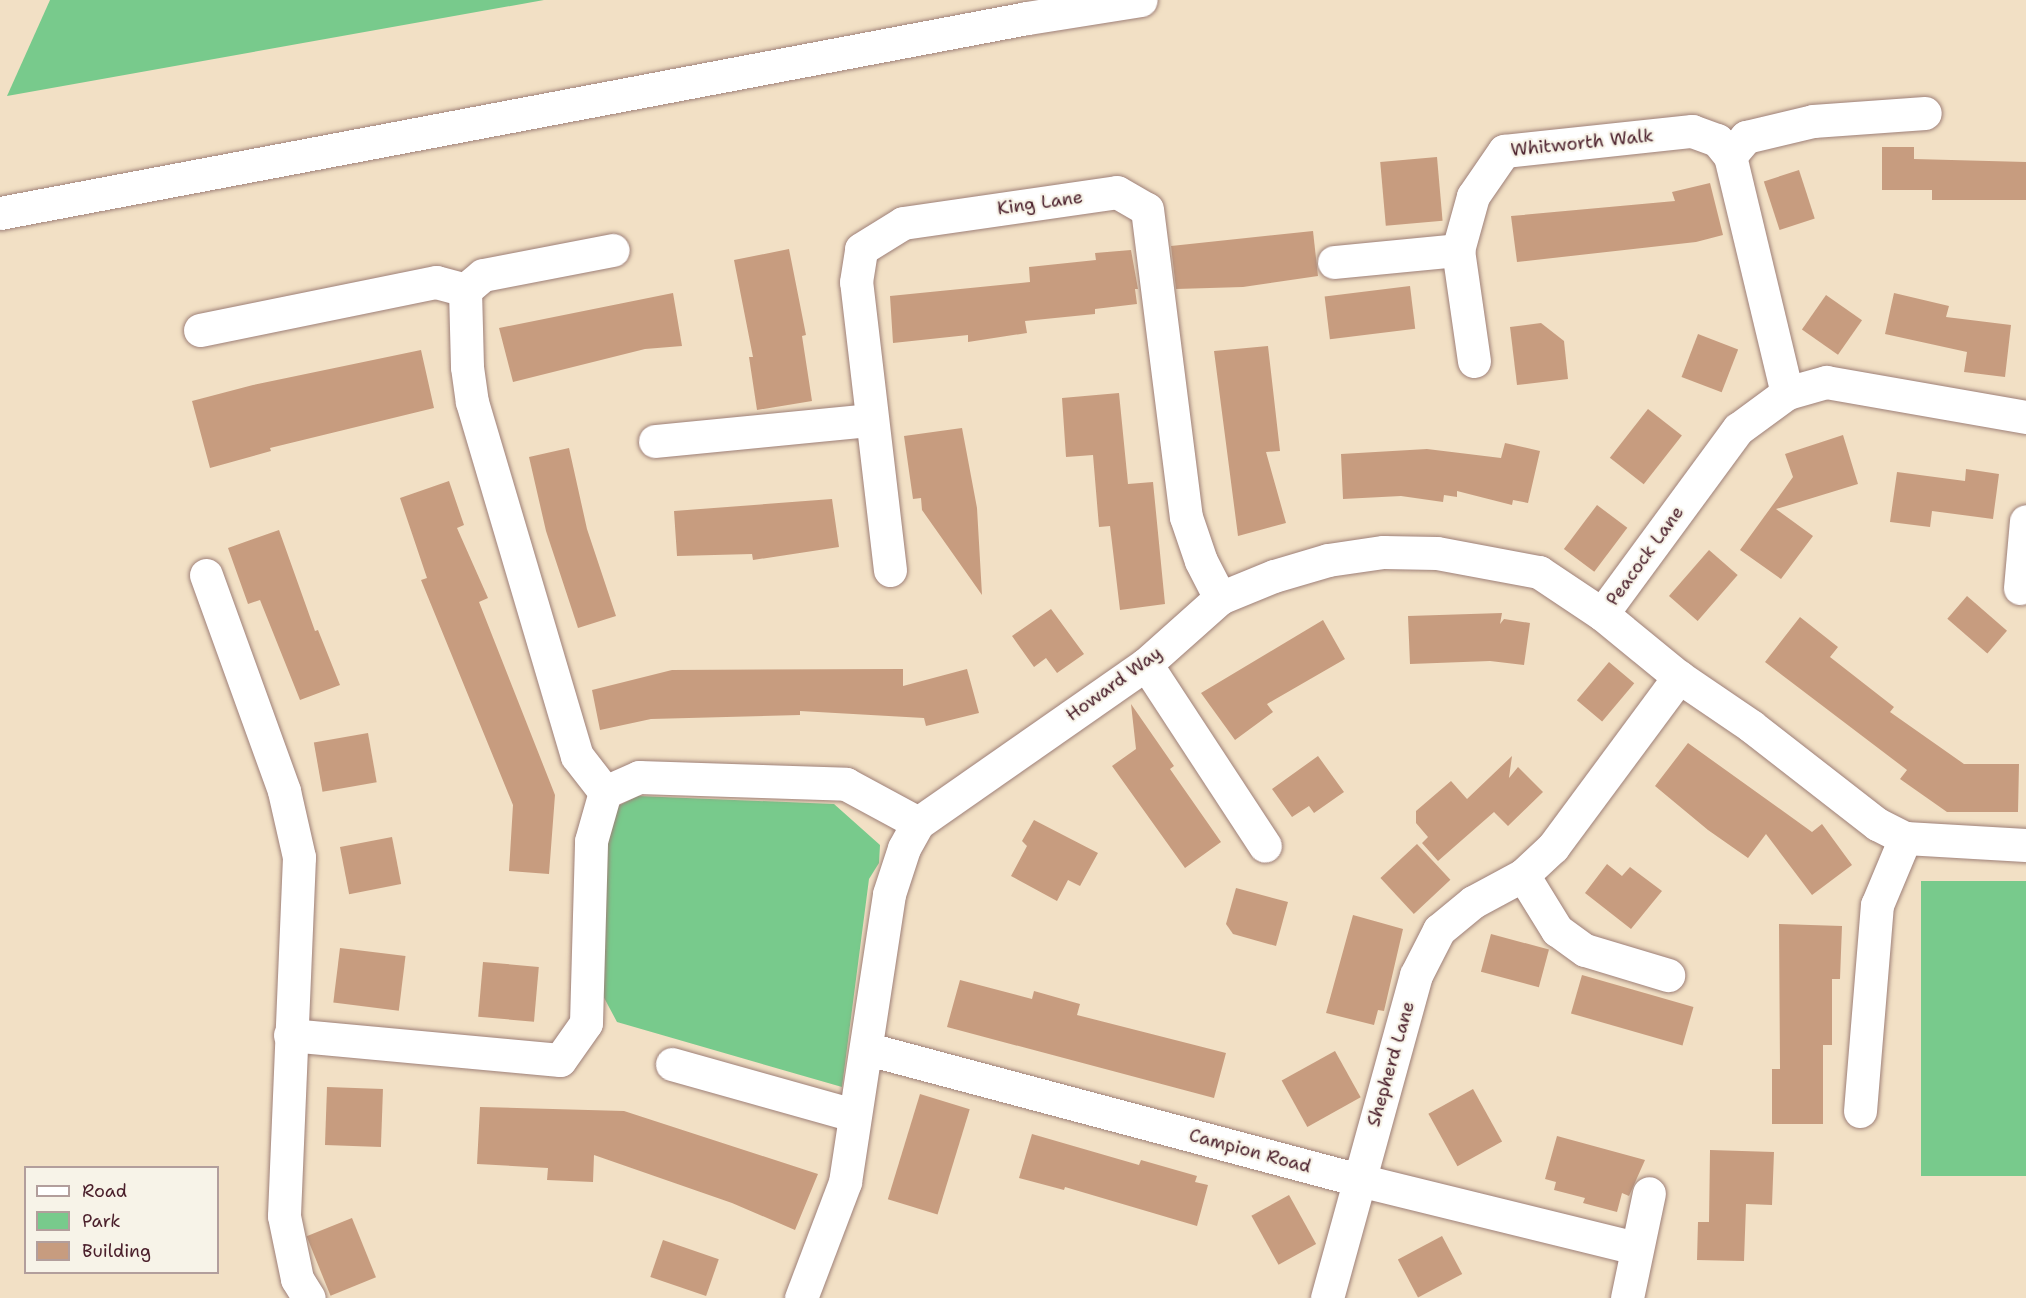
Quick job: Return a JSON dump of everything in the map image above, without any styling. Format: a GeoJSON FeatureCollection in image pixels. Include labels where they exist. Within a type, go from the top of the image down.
{"type":"FeatureCollection","features":[{"type":"Feature","properties":{"kind":"main road"},"geometry":{"type":"LineString","coordinates":[[0,213],[1027,18],[1141,0]]}},
{"type":"Feature","properties":{"kind":"main road"},"geometry":{"type":"LineString","coordinates":[[1787,393],[1730,156],[1746,137],[1813,121],[1925,113]]}},
{"type":"Feature","properties":{"kind":"main road","name":"Whitworth Walk"},"geometry":{"type":"LineString","coordinates":[[1474,361],[1458,250],[1473,196],[1504,151],[1692,131],[1716,140],[1730,156]]}},
{"type":"Feature","properties":{"kind":"main road","name":"King Lane"},"geometry":{"type":"LineString","coordinates":[[890,570],[870,420],[856,282],[861,249],[903,223],[1118,192],[1147,209],[1186,517],[1201,561],[1221,598]]}},
{"type":"Feature","properties":{"kind":"main road"},"geometry":{"type":"LineString","coordinates":[[465,290],[483,275],[613,250]]}},
{"type":"Feature","properties":{"kind":"main road"},"geometry":{"type":"LineString","coordinates":[[1334,262],[1458,250]]}},
{"type":"Feature","properties":{"kind":"main road"},"geometry":{"type":"LineString","coordinates":[[200,330],[436,282],[465,290]]}},
{"type":"Feature","properties":{"kind":"main road"},"geometry":{"type":"LineString","coordinates":[[465,290],[467,367],[472,402],[577,756],[605,792]]}},
{"type":"Feature","properties":{"kind":"main road","name":"Peacock Lane"},"geometry":{"type":"LineString","coordinates":[[2026,417],[1826,382],[1787,393],[1738,429],[1602,614],[1679,677],[1751,726],[1877,824],[1905,838],[2026,845]]}},
{"type":"Feature","properties":{"kind":"main road"},"geometry":{"type":"LineString","coordinates":[[655,441],[870,420]]}},
{"type":"Feature","properties":{"kind":"main road"},"geometry":{"type":"LineString","coordinates":[[2020,588],[2026,521]]}},
{"type":"Feature","properties":{"kind":"main road","name":"Howard Way"},"geometry":{"type":"LineString","coordinates":[[801,1298],[845,1182],[853,1115],[868,1049],[889,894],[904,848],[918,823],[1146,664],[1221,598],[1328,560],[1383,552],[1437,553],[1539,572],[1602,614]]}},
{"type":"Feature","properties":{"kind":"main road"},"geometry":{"type":"LineString","coordinates":[[206,575],[284,790],[299,856],[284,1216],[297,1279],[309,1298]]}},
{"type":"Feature","properties":{"kind":"main road"},"geometry":{"type":"LineString","coordinates":[[1146,664],[1265,846]]}},
{"type":"Feature","properties":{"kind":"main road","name":"Shepherd Lane"},"geometry":{"type":"LineString","coordinates":[[1327,1298],[1416,975],[1439,930],[1473,902],[1523,875],[1553,847],[1679,677]]}},
{"type":"Feature","properties":{"kind":"main road"},"geometry":{"type":"LineString","coordinates":[[605,792],[639,777],[846,784],[918,823]]}},
{"type":"Feature","properties":{"kind":"main road"},"geometry":{"type":"LineString","coordinates":[[290,1035],[560,1059],[586,1023],[591,841],[605,792]]}},
{"type":"Feature","properties":{"kind":"main road"},"geometry":{"type":"LineString","coordinates":[[1860,1111],[1877,904],[1905,838]]}},
{"type":"Feature","properties":{"kind":"main road"},"geometry":{"type":"LineString","coordinates":[[1523,875],[1557,930],[1585,950],[1668,975]]}},
{"type":"Feature","properties":{"kind":"main road","name":"Campion Road"},"geometry":{"type":"LineString","coordinates":[[868,1049],[1359,1180],[1635,1248]]}},
{"type":"Feature","properties":{"kind":"main road"},"geometry":{"type":"LineString","coordinates":[[672,1064],[853,1115]]}},
{"type":"Feature","properties":{"kind":"main road"},"geometry":{"type":"LineString","coordinates":[[1627,1298],[1635,1248],[1649,1193]]}},
{"type":"Feature","properties":{"kind":"green space"},"geometry":{"type":"Polygon","coordinates":[[[50,0],[544,0],[7,96],[50,0]]]}},
{"type":"Feature","properties":{"kind":"green space"},"geometry":{"type":"Polygon","coordinates":[[[638,796],[834,804],[880,845],[879,863],[869,879],[842,1087],[617,1022],[601,992],[607,823],[618,806],[638,796]]]}},
{"type":"Feature","properties":{"kind":"green space"},"geometry":{"type":"Polygon","coordinates":[[[1921,881],[2026,881],[2026,1176],[1921,1176],[1921,881]]]}},
{"type":"Feature","properties":{"kind":"building"},"geometry":{"type":"Polygon","coordinates":[[[1882,147],[1914,147],[1914,159],[2026,162],[2026,200],[1932,200],[1932,190],[1882,190],[1882,147]]]}},
{"type":"Feature","properties":{"kind":"building"},"geometry":{"type":"Polygon","coordinates":[[[1437,157],[1443,221],[1386,226],[1380,162],[1437,157]]]}},
{"type":"Feature","properties":{"kind":"building"},"geometry":{"type":"Polygon","coordinates":[[[1799,170],[1815,219],[1780,230],[1764,181],[1799,170]]]}},
{"type":"Feature","properties":{"kind":"building"},"geometry":{"type":"Polygon","coordinates":[[[1710,183],[1723,235],[1696,242],[1517,262],[1511,216],[1675,201],[1672,192],[1710,183]]]}},
{"type":"Feature","properties":{"kind":"building"},"geometry":{"type":"Polygon","coordinates":[[[1313,231],[1318,276],[1243,287],[1176,289],[1171,246],[1313,231]]]}},
{"type":"Feature","properties":{"kind":"building"},"geometry":{"type":"Polygon","coordinates":[[[789,249],[806,335],[802,336],[812,401],[757,410],[749,357],[753,357],[734,260],[789,249]]]}},
{"type":"Feature","properties":{"kind":"building"},"geometry":{"type":"Polygon","coordinates":[[[1131,250],[1138,289],[1135,289],[1137,304],[1095,309],[1095,314],[1025,321],[1027,333],[968,342],[968,335],[893,343],[890,296],[1030,282],[1029,267],[1096,260],[1095,253],[1131,250]]]}},
{"type":"Feature","properties":{"kind":"building"},"geometry":{"type":"Polygon","coordinates":[[[1410,286],[1415,329],[1330,339],[1325,296],[1410,286]]]}},
{"type":"Feature","properties":{"kind":"building"},"geometry":{"type":"Polygon","coordinates":[[[673,293],[682,346],[645,349],[513,382],[499,328],[673,293]]]}},
{"type":"Feature","properties":{"kind":"building"},"geometry":{"type":"Polygon","coordinates":[[[1894,293],[1949,306],[1946,317],[2011,325],[2005,377],[1964,372],[1967,352],[1885,334],[1894,293]]]}},
{"type":"Feature","properties":{"kind":"building"},"geometry":{"type":"Polygon","coordinates":[[[1826,295],[1862,320],[1838,355],[1802,329],[1826,295]]]}},
{"type":"Feature","properties":{"kind":"building"},"geometry":{"type":"Polygon","coordinates":[[[1541,323],[1564,341],[1568,379],[1517,385],[1510,327],[1541,323]]]}},
{"type":"Feature","properties":{"kind":"building"},"geometry":{"type":"Polygon","coordinates":[[[1698,334],[1738,349],[1722,392],[1682,377],[1698,334]]]}},
{"type":"Feature","properties":{"kind":"building"},"geometry":{"type":"Polygon","coordinates":[[[1268,346],[1280,451],[1266,452],[1286,523],[1238,536],[1214,351],[1268,346]]]}},
{"type":"Feature","properties":{"kind":"building"},"geometry":{"type":"Polygon","coordinates":[[[421,350],[434,408],[270,448],[271,451],[210,468],[192,401],[253,385],[421,350]]]}},
{"type":"Feature","properties":{"kind":"building"},"geometry":{"type":"Polygon","coordinates":[[[1119,393],[1128,484],[1153,482],[1165,604],[1120,610],[1110,526],[1099,527],[1093,455],[1066,457],[1062,398],[1119,393]]]}},
{"type":"Feature","properties":{"kind":"building"},"geometry":{"type":"Polygon","coordinates":[[[1648,409],[1682,435],[1644,484],[1610,458],[1648,409]]]}},
{"type":"Feature","properties":{"kind":"building"},"geometry":{"type":"Polygon","coordinates":[[[962,428],[977,508],[982,595],[922,510],[921,498],[913,499],[904,436],[962,428]]]}},
{"type":"Feature","properties":{"kind":"building"},"geometry":{"type":"Polygon","coordinates":[[[1843,435],[1858,484],[1776,509],[1813,536],[1781,579],[1740,550],[1793,477],[1785,454],[1843,435]]]}},
{"type":"Feature","properties":{"kind":"building"},"geometry":{"type":"Polygon","coordinates":[[[1505,443],[1540,451],[1528,503],[1513,500],[1512,505],[1457,491],[1457,497],[1444,495],[1443,502],[1401,496],[1343,499],[1341,454],[1427,449],[1501,458],[1505,443]]]}},
{"type":"Feature","properties":{"kind":"building"},"geometry":{"type":"Polygon","coordinates":[[[569,448],[587,529],[616,616],[578,628],[546,531],[529,457],[569,448]]]}},
{"type":"Feature","properties":{"kind":"building"},"geometry":{"type":"Polygon","coordinates":[[[1966,469],[1999,474],[1993,519],[1932,511],[1930,527],[1890,522],[1897,472],[1965,481],[1966,469]]]}},
{"type":"Feature","properties":{"kind":"building"},"geometry":{"type":"Polygon","coordinates":[[[449,481],[464,525],[457,528],[488,598],[479,602],[555,795],[549,874],[509,871],[513,805],[421,580],[427,578],[400,498],[449,481]]]}},
{"type":"Feature","properties":{"kind":"building"},"geometry":{"type":"Polygon","coordinates":[[[832,499],[839,547],[753,560],[752,554],[677,556],[674,511],[832,499]]]}},
{"type":"Feature","properties":{"kind":"building"},"geometry":{"type":"Polygon","coordinates":[[[1597,505],[1627,528],[1594,572],[1564,549],[1597,505]]]}},
{"type":"Feature","properties":{"kind":"building"},"geometry":{"type":"Polygon","coordinates":[[[279,530],[315,631],[318,630],[340,685],[300,700],[260,600],[248,604],[228,548],[279,530]]]}},
{"type":"Feature","properties":{"kind":"building"},"geometry":{"type":"Polygon","coordinates":[[[1709,550],[1738,575],[1698,621],[1669,596],[1709,550]]]}},
{"type":"Feature","properties":{"kind":"building"},"geometry":{"type":"Polygon","coordinates":[[[1967,596],[2007,631],[1987,653],[1947,619],[1967,596]]]}},
{"type":"Feature","properties":{"kind":"building"},"geometry":{"type":"Polygon","coordinates":[[[1051,609],[1084,654],[1057,673],[1046,658],[1034,667],[1012,636],[1051,609]]]}},
{"type":"Feature","properties":{"kind":"building"},"geometry":{"type":"Polygon","coordinates":[[[1502,613],[1500,624],[1504,619],[1530,623],[1524,665],[1490,661],[1410,664],[1408,616],[1502,613]]]}},
{"type":"Feature","properties":{"kind":"building"},"geometry":{"type":"Polygon","coordinates":[[[1800,617],[1838,647],[1830,657],[1894,707],[1890,712],[1964,764],[2019,764],[2018,812],[1947,812],[1900,779],[1907,770],[1765,662],[1800,617]]]}},
{"type":"Feature","properties":{"kind":"building"},"geometry":{"type":"Polygon","coordinates":[[[1323,620],[1345,659],[1267,704],[1273,712],[1235,740],[1201,693],[1323,620]]]}},
{"type":"Feature","properties":{"kind":"building"},"geometry":{"type":"Polygon","coordinates":[[[1609,662],[1634,683],[1602,722],[1577,700],[1609,662]]]}},
{"type":"Feature","properties":{"kind":"building"},"geometry":{"type":"Polygon","coordinates":[[[903,669],[903,686],[967,669],[979,713],[926,726],[924,718],[800,711],[800,715],[651,719],[600,730],[592,690],[672,670],[903,669]]]}},
{"type":"Feature","properties":{"kind":"building"},"geometry":{"type":"Polygon","coordinates":[[[1131,704],[1174,766],[1170,769],[1221,842],[1185,868],[1112,766],[1136,749],[1131,704]]]}},
{"type":"Feature","properties":{"kind":"building"},"geometry":{"type":"Polygon","coordinates":[[[368,733],[377,782],[323,792],[314,743],[368,733]]]}},
{"type":"Feature","properties":{"kind":"building"},"geometry":{"type":"Polygon","coordinates":[[[1688,743],[1812,832],[1822,824],[1852,865],[1812,895],[1766,834],[1748,858],[1708,830],[1655,786],[1688,743]]]}},
{"type":"Feature","properties":{"kind":"building"},"geometry":{"type":"Polygon","coordinates":[[[1318,756],[1344,792],[1314,813],[1309,806],[1292,817],[1272,789],[1318,756]]]}},
{"type":"Feature","properties":{"kind":"building"},"geometry":{"type":"Polygon","coordinates":[[[1512,756],[1509,778],[1518,767],[1543,792],[1508,826],[1494,812],[1438,861],[1422,843],[1428,837],[1416,823],[1416,811],[1451,781],[1467,799],[1512,756]]]}},
{"type":"Feature","properties":{"kind":"building"},"geometry":{"type":"Polygon","coordinates":[[[1034,820],[1098,853],[1080,886],[1068,880],[1057,901],[1011,876],[1027,846],[1022,841],[1034,820]]]}},
{"type":"Feature","properties":{"kind":"building"},"geometry":{"type":"Polygon","coordinates":[[[392,837],[401,884],[349,894],[340,847],[392,837]]]}},
{"type":"Feature","properties":{"kind":"building"},"geometry":{"type":"Polygon","coordinates":[[[1417,844],[1450,880],[1414,914],[1380,878],[1417,844]]]}},
{"type":"Feature","properties":{"kind":"building"},"geometry":{"type":"Polygon","coordinates":[[[1607,864],[1622,876],[1630,867],[1662,891],[1631,929],[1585,893],[1607,864]]]}},
{"type":"Feature","properties":{"kind":"building"},"geometry":{"type":"Polygon","coordinates":[[[1236,888],[1288,902],[1276,946],[1233,934],[1226,924],[1236,888]]]}},
{"type":"Feature","properties":{"kind":"building"},"geometry":{"type":"Polygon","coordinates":[[[1353,915],[1403,929],[1384,1011],[1378,1010],[1374,1025],[1326,1013],[1353,915]]]}},
{"type":"Feature","properties":{"kind":"building"},"geometry":{"type":"Polygon","coordinates":[[[1779,924],[1842,926],[1840,979],[1832,979],[1832,1045],[1823,1045],[1823,1124],[1772,1124],[1772,1069],[1780,1069],[1779,924]]]}},
{"type":"Feature","properties":{"kind":"building"},"geometry":{"type":"Polygon","coordinates":[[[1491,934],[1549,950],[1539,987],[1481,972],[1491,934]]]}},
{"type":"Feature","properties":{"kind":"building"},"geometry":{"type":"Polygon","coordinates":[[[340,948],[406,956],[399,1011],[333,1003],[340,948]]]}},
{"type":"Feature","properties":{"kind":"building"},"geometry":{"type":"Polygon","coordinates":[[[483,962],[539,967],[534,1022],[478,1017],[483,962]]]}},
{"type":"Feature","properties":{"kind":"building"},"geometry":{"type":"Polygon","coordinates":[[[1582,975],[1694,1007],[1682,1045],[1571,1013],[1582,975]]]}},
{"type":"Feature","properties":{"kind":"building"},"geometry":{"type":"Polygon","coordinates":[[[960,980],[1032,999],[1034,991],[1080,1004],[1077,1015],[1226,1053],[1214,1098],[947,1027],[960,980]]]}},
{"type":"Feature","properties":{"kind":"building"},"geometry":{"type":"Polygon","coordinates":[[[1335,1051],[1361,1097],[1307,1127],[1282,1081],[1335,1051]]]}},
{"type":"Feature","properties":{"kind":"building"},"geometry":{"type":"Polygon","coordinates":[[[327,1087],[383,1089],[381,1147],[325,1145],[327,1087]]]}},
{"type":"Feature","properties":{"kind":"building"},"geometry":{"type":"Polygon","coordinates":[[[1473,1089],[1502,1141],[1457,1166],[1428,1114],[1473,1089]]]}},
{"type":"Feature","properties":{"kind":"building"},"geometry":{"type":"Polygon","coordinates":[[[920,1094],[970,1109],[938,1214],[888,1199],[920,1094]]]}},
{"type":"Feature","properties":{"kind":"building"},"geometry":{"type":"Polygon","coordinates":[[[480,1107],[624,1111],[818,1174],[795,1230],[732,1203],[594,1155],[593,1182],[547,1180],[548,1168],[477,1164],[480,1107]]]}},
{"type":"Feature","properties":{"kind":"building"},"geometry":{"type":"Polygon","coordinates":[[[1032,1134],[1139,1165],[1141,1160],[1197,1176],[1195,1182],[1208,1185],[1197,1226],[1065,1187],[1064,1190],[1019,1178],[1032,1134]]]}},
{"type":"Feature","properties":{"kind":"building"},"geometry":{"type":"Polygon","coordinates":[[[1557,1136],[1645,1160],[1629,1196],[1622,1193],[1617,1212],[1583,1203],[1585,1198],[1554,1190],[1556,1182],[1545,1179],[1557,1136]]]}},
{"type":"Feature","properties":{"kind":"building"},"geometry":{"type":"Polygon","coordinates":[[[1710,1150],[1774,1152],[1772,1205],[1746,1204],[1744,1261],[1697,1260],[1698,1222],[1709,1222],[1710,1150]]]}},
{"type":"Feature","properties":{"kind":"building"},"geometry":{"type":"Polygon","coordinates":[[[1289,1195],[1316,1244],[1279,1265],[1251,1216],[1289,1195]]]}},
{"type":"Feature","properties":{"kind":"building"},"geometry":{"type":"Polygon","coordinates":[[[352,1218],[376,1277],[331,1296],[307,1236],[352,1218]]]}},
{"type":"Feature","properties":{"kind":"building"},"geometry":{"type":"Polygon","coordinates":[[[1442,1236],[1462,1274],[1418,1297],[1398,1259],[1442,1236]]]}},
{"type":"Feature","properties":{"kind":"building"},"geometry":{"type":"Polygon","coordinates":[[[663,1240],[719,1259],[706,1296],[650,1277],[663,1240]]]}}]}
